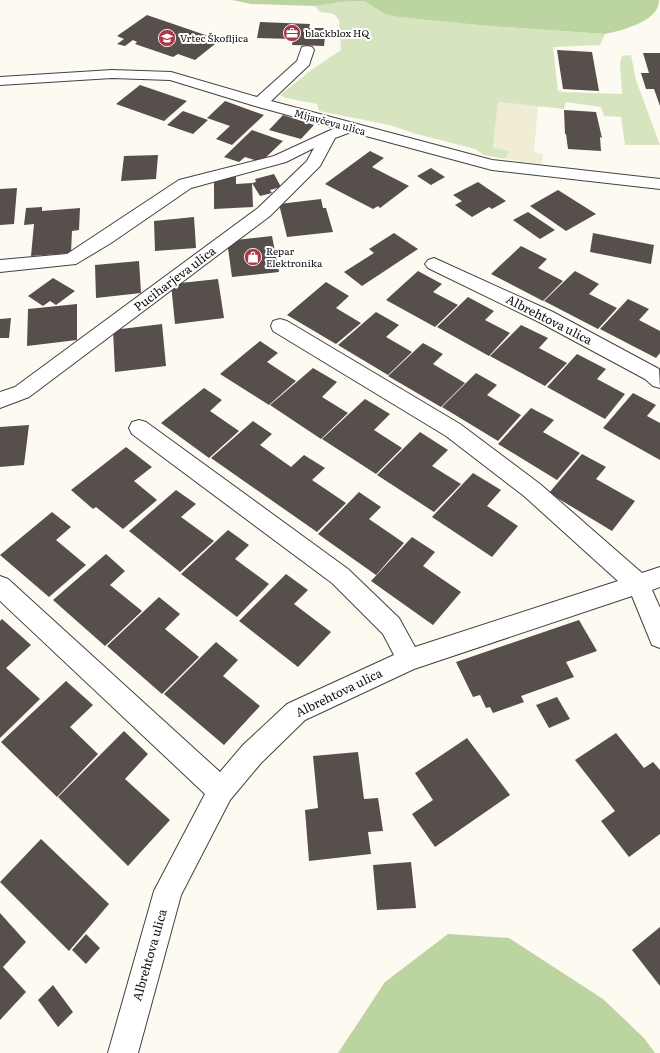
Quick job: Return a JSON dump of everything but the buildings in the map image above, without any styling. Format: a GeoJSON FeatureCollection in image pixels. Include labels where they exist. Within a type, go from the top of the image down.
{"type":"FeatureCollection","features":[{"type":"Feature","properties":{"kind":"street"},"geometry":{"type":"LineString","coordinates":[[260,103],[304,62],[307,50]]}},
{"type":"Feature","properties":{"kind":"street","name":"Mijavčeva ulica"},"geometry":{"type":"LineString","coordinates":[[0,81],[112,74],[153,74],[172,76],[260,103],[492,165],[660,184]]}},
{"type":"Feature","properties":{"kind":"street"},"geometry":{"type":"LineString","coordinates":[[0,266],[70,260],[79,256],[185,184],[280,159],[329,134],[351,127]]}},
{"type":"Feature","properties":{"kind":"street","name":"Puciharjeva ulica"},"geometry":{"type":"LineString","coordinates":[[0,400],[22,392],[264,212],[314,163],[329,134]]}},
{"type":"Feature","properties":{"kind":"street","name":"Albrehtova ulica"},"geometry":{"type":"LineString","coordinates":[[434,264],[546,317],[652,374],[660,381]]}},
{"type":"Feature","properties":{"kind":"street"},"geometry":{"type":"LineString","coordinates":[[280,326],[453,430],[649,581],[660,637]]}},
{"type":"Feature","properties":{"kind":"street"},"geometry":{"type":"LineString","coordinates":[[138,428],[340,576],[391,626],[409,660]]}},
{"type":"Feature","properties":{"kind":"street","name":"Albrehtova ulica"},"geometry":{"type":"LineString","coordinates":[[123,1053],[168,891],[221,791],[252,754],[296,712],[409,660],[649,581]]}},
{"type":"Feature","properties":{"kind":"street"},"geometry":{"type":"LineString","coordinates":[[0,586],[221,791]]}},
{"type":"Feature","properties":{"kind":"shaded area"},"geometry":{"type":"Polygon","coordinates":[[[498,102],[538,106],[534,152],[543,154],[542,164],[505,159],[508,151],[493,148],[498,102]]]}},
{"type":"Feature","properties":{"kind":"green space"},"geometry":{"type":"Polygon","coordinates":[[[232,0],[659,0],[658,7],[647,19],[638,24],[605,34],[489,26],[400,17],[385,14],[364,1],[341,2],[315,6],[251,4],[232,0]]]}},
{"type":"Feature","properties":{"kind":"green space"},"geometry":{"type":"Polygon","coordinates":[[[364,1],[385,14],[489,26],[605,34],[600,45],[553,47],[558,91],[622,94],[620,63],[622,56],[631,55],[636,80],[660,145],[625,145],[621,117],[604,116],[601,107],[566,102],[564,109],[498,102],[493,148],[509,151],[505,159],[484,155],[475,149],[413,133],[390,125],[319,111],[317,104],[286,98],[280,95],[314,68],[341,50],[339,20],[334,14],[320,12],[315,6],[341,2],[364,1]]]}},
{"type":"Feature","properties":{"kind":"green space"},"geometry":{"type":"Polygon","coordinates":[[[448,934],[509,938],[603,999],[644,1038],[655,1053],[338,1053],[385,982],[448,934]]]}},
{"type":"Feature","properties":{"kind":"place","name":"blackblox HQ"},"geometry":{"type":"Point","coordinates":[292,33]}},
{"type":"Feature","properties":{"kind":"place","name":"Vrtec Škofljica"},"geometry":{"type":"Point","coordinates":[167,38]}},
{"type":"Feature","properties":{"kind":"place","name":"Repar Elektronika"},"geometry":{"type":"Point","coordinates":[253,257]}}]}
